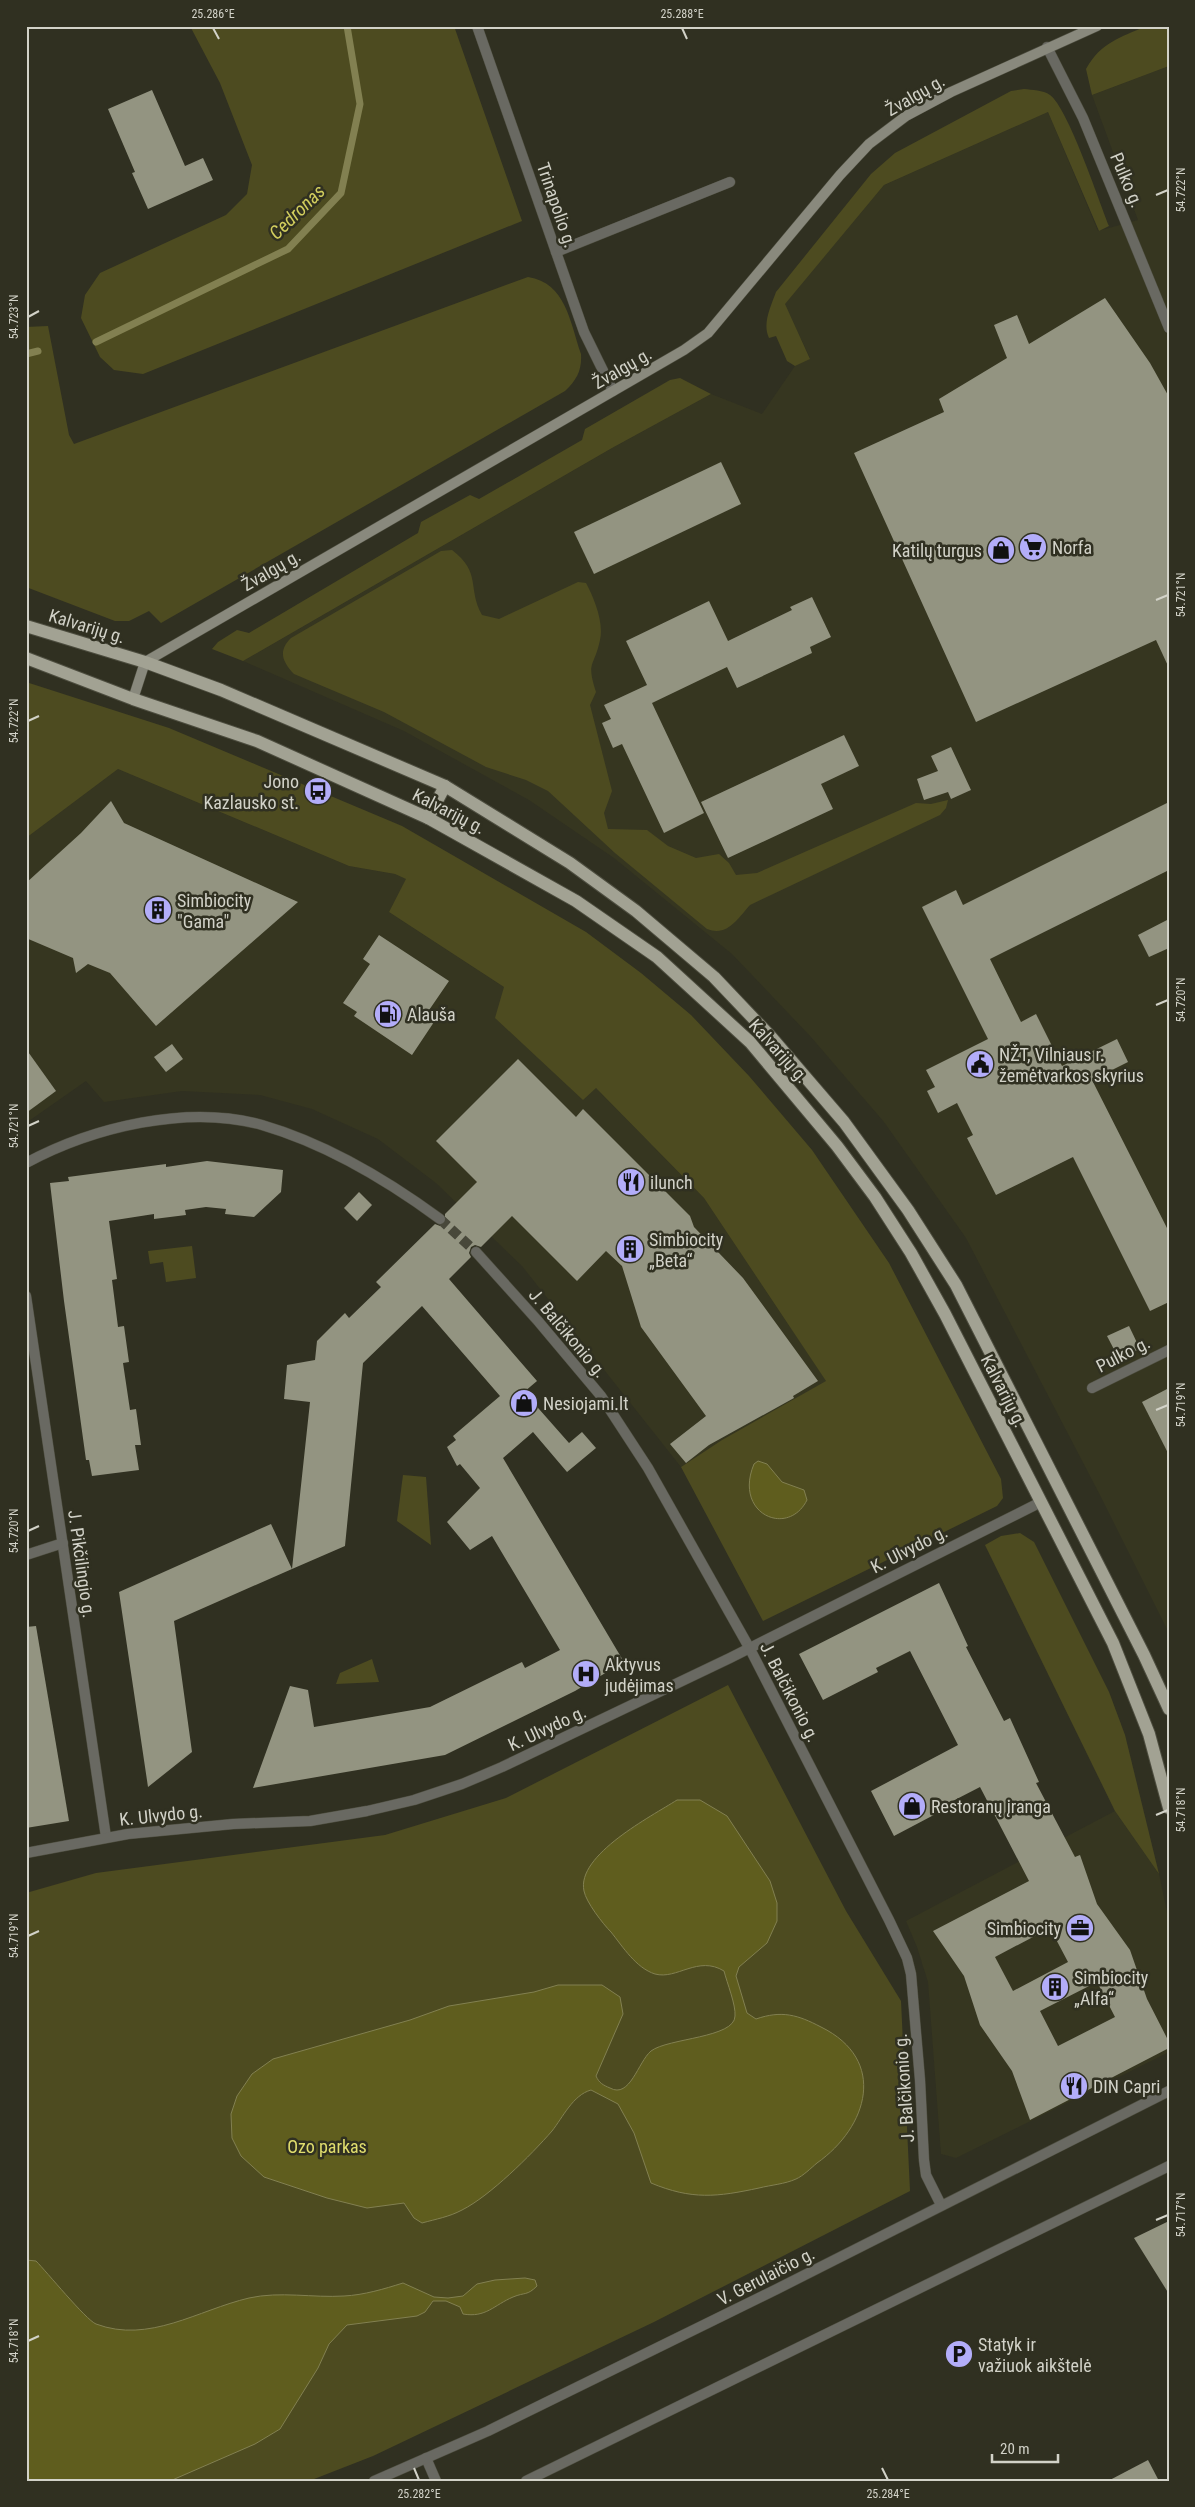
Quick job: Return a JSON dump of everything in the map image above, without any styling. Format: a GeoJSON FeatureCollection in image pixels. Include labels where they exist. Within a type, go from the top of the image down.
{"type":"FeatureCollection","features":[{"type":"Feature","properties":{"kind":"main road","name":"Žvalgų g."},"geometry":{"type":"LineString","coordinates":[[145,662],[684,350],[708,333],[840,174],[869,144],[906,116],[1047,47],[1097,26]]}},
{"type":"Feature","properties":{"kind":"main road","name":"Kalvarijų g."},"geometry":{"type":"LineString","coordinates":[[26,626],[145,662],[230,693],[445,786],[570,863],[643,917],[714,977],[771,1037],[849,1129],[903,1202],[956,1285],[1169,1709]]}},
{"type":"Feature","properties":{"kind":"main road","name":"Kalvarijų g."},"geometry":{"type":"LineString","coordinates":[[26,658],[133,699],[257,741],[428,818],[576,901],[657,957],[750,1042],[837,1146],[875,1197],[911,1253],[945,1314],[1093,1602],[1136,1698],[1149,1734],[1169,1808]]}},
{"type":"Feature","properties":{"kind":"main road"},"geometry":{"type":"LineString","coordinates":[[133,699],[145,662]]}},
{"type":"Feature","properties":{"kind":"main road"},"geometry":{"type":"LineString","coordinates":[[428,818],[445,786]]}},
{"type":"Feature","properties":{"kind":"street","name":"Trinapolio g."},"geometry":{"type":"LineString","coordinates":[[477,26],[584,332],[613,392]]}},
{"type":"Feature","properties":{"kind":"street","name":"Pulko g."},"geometry":{"type":"LineString","coordinates":[[1047,47],[1083,118],[1169,328]]}},
{"type":"Feature","properties":{"kind":"street"},"geometry":{"type":"LineString","coordinates":[[556,252],[730,182]]}},
{"type":"Feature","properties":{"kind":"street"},"geometry":{"type":"LineString","coordinates":[[26,1162],[83,1137],[117,1128],[205,1117],[236,1120],[261,1125],[334,1154],[407,1195],[440,1219]]}},
{"type":"Feature","properties":{"kind":"street","name":"J. Balčikonio g."},"geometry":{"type":"LineString","coordinates":[[476,1252],[601,1396],[648,1468],[750,1649],[907,1958],[913,1994],[926,2175],[941,2205]]}},
{"type":"Feature","properties":{"kind":"street","name":"J. Pikčilingio g."},"geometry":{"type":"LineString","coordinates":[[26,1296],[106,1837]]}},
{"type":"Feature","properties":{"kind":"street","name":"Pulko g."},"geometry":{"type":"LineString","coordinates":[[1092,1388],[1169,1350]]}},
{"type":"Feature","properties":{"kind":"street","name":"K. Ulvydo g."},"geometry":{"type":"LineString","coordinates":[[26,1853],[106,1837],[233,1824],[310,1821],[414,1800],[462,1784],[502,1767],[750,1649],[985,1528],[1041,1502]]}},
{"type":"Feature","properties":{"kind":"street"},"geometry":{"type":"LineString","coordinates":[[26,1555],[63,1542]]}},
{"type":"Feature","properties":{"kind":"street","name":"V. Gerulaičio g."},"geometry":{"type":"LineString","coordinates":[[374,2481],[559,2396],[1169,2091]]}},
{"type":"Feature","properties":{"kind":"street"},"geometry":{"type":"LineString","coordinates":[[526,2481],[1169,2166]]}},
{"type":"Feature","properties":{"kind":"street"},"geometry":{"type":"LineString","coordinates":[[426,2458],[436,2481]]}},
{"type":"Feature","properties":{"kind":"shaded area"},"geometry":{"type":"Polygon","coordinates":[[[1169,66],[1169,1633],[1101,1497],[966,1238],[884,1122],[811,1037],[732,954],[614,858],[529,800],[404,731],[243,661],[612,448],[711,394],[762,414],[795,366],[810,358],[784,304],[884,185],[1048,112],[1098,231],[1138,220],[1092,95],[1169,66]]]}},
{"type":"Feature","properties":{"kind":"shaded area"},"geometry":{"type":"Polygon","coordinates":[[[118,769],[349,866],[395,874],[407,879],[389,912],[504,987],[583,1100],[595,1087],[704,1198],[827,1382],[722,1440],[681,1467],[522,1266],[436,1183],[378,1139],[312,1109],[260,1095],[182,1091],[104,1102],[86,1081],[26,1123],[26,838],[118,769]]]}},
{"type":"Feature","properties":{"kind":"shaded area"},"geometry":{"type":"Polygon","coordinates":[[[758,1461],[767,1464],[782,1482],[804,1490],[807,1500],[798,1511],[788,1517],[776,1518],[766,1515],[757,1507],[751,1496],[749,1481],[754,1464],[758,1461]]]}},
{"type":"Feature","properties":{"kind":"shaded area"},"geometry":{"type":"Polygon","coordinates":[[[677,1800],[700,1800],[727,1816],[770,1881],[777,1903],[777,1921],[767,1943],[739,1967],[736,1976],[747,2013],[756,2019],[782,2014],[790,2015],[805,2019],[821,2027],[842,2041],[856,2057],[863,2075],[863,2094],[858,2113],[849,2131],[835,2148],[807,2172],[799,2178],[787,2182],[717,2195],[679,2192],[651,2183],[634,2133],[618,2104],[591,2090],[574,2101],[543,2141],[522,2163],[485,2195],[457,2212],[422,2223],[414,2218],[404,2203],[367,2208],[327,2198],[264,2177],[241,2156],[232,2138],[231,2114],[237,2096],[252,2074],[273,2059],[410,2020],[449,2006],[534,1992],[558,1985],[602,1985],[620,1997],[623,2014],[596,2076],[603,2085],[617,2090],[628,2084],[651,2051],[671,2043],[713,2033],[724,2029],[732,2023],[735,2016],[734,2006],[724,1971],[714,1967],[697,1966],[663,1975],[648,1971],[630,1956],[591,1907],[585,1896],[585,1877],[592,1864],[603,1851],[634,1826],[677,1800]]]}},
{"type":"Feature","properties":{"kind":"shaded area"},"geometry":{"type":"Polygon","coordinates":[[[1115,1811],[1159,1874],[1169,1922],[1169,2052],[956,2158],[941,2154],[928,1982],[917,1947],[906,1921],[1115,1811]]]}},
{"type":"Feature","properties":{"kind":"shaded area"},"geometry":{"type":"Polygon","coordinates":[[[26,2260],[36,2261],[91,2321],[116,2329],[135,2330],[173,2323],[230,2303],[261,2296],[351,2295],[403,2283],[434,2297],[448,2298],[463,2296],[477,2284],[495,2280],[525,2278],[535,2280],[537,2286],[528,2293],[513,2297],[490,2310],[478,2314],[463,2314],[460,2307],[446,2301],[433,2301],[425,2312],[417,2316],[347,2325],[329,2344],[318,2368],[280,2429],[255,2444],[170,2481],[26,2481],[26,2260]]]}},
{"type":"Feature","properties":{"kind":"green space"},"geometry":{"type":"Polygon","coordinates":[[[190,26],[454,26],[522,221],[143,374],[114,370],[100,357],[81,318],[85,295],[100,273],[226,215],[247,194],[252,165],[220,83],[190,26]]]}},
{"type":"Feature","properties":{"kind":"green space"},"geometry":{"type":"Polygon","coordinates":[[[1146,26],[1169,26],[1169,66],[1092,95],[1086,69],[1092,60],[1112,42],[1146,26]]]}},
{"type":"Feature","properties":{"kind":"green space"},"geometry":{"type":"Polygon","coordinates":[[[1024,89],[1047,93],[1057,103],[1074,136],[1109,226],[1099,231],[1048,112],[884,185],[785,304],[810,359],[795,366],[787,361],[776,336],[769,338],[766,327],[776,292],[871,174],[895,153],[1011,91],[1024,89]]]}},
{"type":"Feature","properties":{"kind":"green space"},"geometry":{"type":"Polygon","coordinates":[[[528,277],[541,281],[551,287],[559,296],[565,306],[573,329],[581,354],[581,365],[576,379],[565,391],[161,623],[149,611],[129,621],[115,621],[26,587],[26,327],[48,326],[69,435],[74,444],[528,277]]]}},
{"type":"Feature","properties":{"kind":"green space"},"geometry":{"type":"Polygon","coordinates":[[[680,378],[711,394],[612,448],[243,661],[212,649],[218,642],[237,630],[249,633],[418,533],[421,522],[470,495],[479,499],[582,440],[585,429],[670,380],[680,378]]]}},
{"type":"Feature","properties":{"kind":"green space"},"geometry":{"type":"Polygon","coordinates":[[[452,550],[461,558],[471,574],[475,597],[482,615],[499,619],[578,582],[586,583],[595,603],[601,626],[598,649],[591,669],[596,692],[590,705],[612,791],[604,813],[608,829],[647,830],[668,846],[696,858],[719,854],[729,863],[736,875],[757,873],[916,803],[931,804],[948,800],[946,808],[940,815],[750,905],[727,928],[714,931],[707,929],[615,853],[548,791],[526,780],[486,767],[384,712],[294,674],[287,665],[283,652],[284,647],[291,638],[441,551],[452,550]]]}},
{"type":"Feature","properties":{"kind":"green space"},"geometry":{"type":"Polygon","coordinates":[[[26,682],[169,728],[402,826],[586,932],[641,973],[691,1015],[749,1076],[812,1150],[889,1263],[1001,1479],[1003,1498],[997,1506],[763,1621],[681,1467],[722,1440],[826,1381],[704,1198],[596,1088],[583,1100],[495,1018],[504,987],[389,912],[406,879],[395,874],[349,866],[118,769],[26,838],[26,682]]]}},
{"type":"Feature","properties":{"kind":"green space"},"geometry":{"type":"Polygon","coordinates":[[[192,1246],[196,1278],[166,1282],[163,1262],[150,1264],[148,1251],[192,1246]]]}},
{"type":"Feature","properties":{"kind":"green space"},"geometry":{"type":"Polygon","coordinates":[[[403,1475],[426,1477],[431,1545],[397,1521],[403,1475]]]}},
{"type":"Feature","properties":{"kind":"green space"},"geometry":{"type":"Polygon","coordinates":[[[1020,1533],[1034,1542],[1109,1692],[1125,1735],[1159,1874],[1115,1811],[985,1545],[1001,1536],[1020,1533]]]}},
{"type":"Feature","properties":{"kind":"green space"},"geometry":{"type":"Polygon","coordinates":[[[372,1659],[379,1682],[336,1684],[340,1673],[372,1659]]]}},
{"type":"Feature","properties":{"kind":"green space","name":"Ozo parkas"},"geometry":{"type":"Polygon","coordinates":[[[728,1685],[846,1911],[901,2001],[910,2191],[654,2322],[373,2456],[309,2481],[26,2481],[26,1893],[96,1873],[385,1835],[506,1798],[728,1685]]]}},
{"type":"Feature","properties":{"kind":"building"},"geometry":{"type":"Polygon","coordinates":[[[152,90],[185,166],[203,158],[213,180],[148,209],[132,173],[135,172],[108,109],[152,90]]]}},
{"type":"Feature","properties":{"kind":"building","name":"Norfa"},"geometry":{"type":"Polygon","coordinates":[[[1105,298],[1150,363],[1169,397],[1169,668],[1156,640],[976,722],[854,453],[944,412],[939,399],[1007,358],[994,325],[1017,315],[1029,344],[1105,298]]]}},
{"type":"Feature","properties":{"kind":"building"},"geometry":{"type":"Polygon","coordinates":[[[721,462],[741,504],[594,574],[574,532],[721,462]]]}},
{"type":"Feature","properties":{"kind":"building"},"geometry":{"type":"Polygon","coordinates":[[[812,597],[831,637],[810,647],[812,653],[737,688],[727,667],[652,703],[704,813],[664,833],[622,744],[613,748],[602,723],[611,719],[604,705],[647,685],[626,641],[709,601],[728,641],[792,610],[790,607],[812,597]]]}},
{"type":"Feature","properties":{"kind":"building"},"geometry":{"type":"Polygon","coordinates":[[[844,735],[859,766],[821,784],[833,809],[728,858],[701,802],[844,735]]]}},
{"type":"Feature","properties":{"kind":"building"},"geometry":{"type":"Polygon","coordinates":[[[951,747],[971,790],[951,799],[948,792],[924,800],[917,779],[938,771],[931,756],[951,747]]]}},
{"type":"Feature","properties":{"kind":"building","name":"Simbiocity \"Gama\""},"geometry":{"type":"Polygon","coordinates":[[[111,801],[124,823],[298,902],[156,1026],[110,973],[88,964],[76,973],[73,958],[26,938],[26,883],[81,833],[111,801]]]}},
{"type":"Feature","properties":{"kind":"building"},"geometry":{"type":"Polygon","coordinates":[[[1169,802],[1169,870],[990,959],[1021,1022],[1036,1014],[1062,1066],[1117,1039],[1128,1062],[1092,1080],[1169,1232],[1169,1302],[1150,1311],[1073,1157],[996,1195],[967,1138],[973,1135],[957,1103],[938,1113],[927,1091],[935,1087],[926,1070],[988,1039],[922,907],[956,890],[963,905],[1169,802]]]}},
{"type":"Feature","properties":{"kind":"building"},"geometry":{"type":"Polygon","coordinates":[[[1169,919],[1169,948],[1149,957],[1138,935],[1169,919]]]}},
{"type":"Feature","properties":{"kind":"building"},"geometry":{"type":"Polygon","coordinates":[[[379,935],[449,981],[425,1016],[434,1022],[412,1055],[354,1016],[357,1012],[343,1003],[370,964],[363,959],[379,935]]]}},
{"type":"Feature","properties":{"kind":"building"},"geometry":{"type":"Polygon","coordinates":[[[172,1044],[183,1059],[166,1072],[154,1057],[172,1044]]]}},
{"type":"Feature","properties":{"kind":"building"},"geometry":{"type":"Polygon","coordinates":[[[26,1049],[56,1091],[26,1113],[26,1049]]]}},
{"type":"Feature","properties":{"kind":"building"},"geometry":{"type":"Polygon","coordinates":[[[518,1059],[576,1117],[583,1109],[690,1216],[694,1227],[743,1278],[818,1381],[793,1396],[794,1398],[709,1445],[686,1463],[670,1444],[706,1416],[641,1327],[622,1266],[606,1251],[577,1281],[512,1216],[481,1247],[475,1245],[471,1247],[469,1253],[471,1257],[449,1279],[537,1381],[524,1392],[569,1443],[582,1432],[596,1448],[567,1472],[533,1432],[503,1458],[624,1662],[575,1691],[445,1755],[253,1788],[290,1686],[308,1690],[314,1727],[430,1707],[522,1662],[525,1668],[560,1650],[492,1536],[470,1550],[447,1522],[480,1488],[460,1464],[457,1466],[447,1447],[456,1440],[453,1436],[500,1396],[422,1306],[363,1363],[345,1546],[292,1569],[310,1402],[284,1399],[287,1365],[315,1360],[317,1341],[345,1313],[349,1318],[381,1287],[376,1282],[435,1224],[440,1226],[445,1223],[445,1214],[477,1182],[436,1141],[518,1059]]]}},
{"type":"Feature","properties":{"kind":"building"},"geometry":{"type":"Polygon","coordinates":[[[207,1161],[283,1170],[281,1192],[254,1217],[225,1214],[226,1209],[206,1207],[185,1210],[186,1215],[154,1219],[154,1214],[109,1221],[117,1279],[112,1280],[118,1327],[124,1326],[129,1362],[123,1363],[130,1410],[136,1409],[141,1445],[135,1445],[139,1470],[92,1476],[89,1460],[86,1460],[50,1183],[69,1181],[68,1177],[166,1164],[166,1167],[207,1161]]]}},
{"type":"Feature","properties":{"kind":"building"},"geometry":{"type":"Polygon","coordinates":[[[359,1192],[372,1205],[357,1221],[344,1208],[359,1192]]]}},
{"type":"Feature","properties":{"kind":"building"},"geometry":{"type":"Polygon","coordinates":[[[1129,1326],[1140,1349],[1119,1359],[1107,1336],[1129,1326]]]}},
{"type":"Feature","properties":{"kind":"building"},"geometry":{"type":"Polygon","coordinates":[[[1169,1388],[1169,1455],[1142,1402],[1169,1388]]]}},
{"type":"Feature","properties":{"kind":"building"},"geometry":{"type":"Polygon","coordinates":[[[271,1524],[292,1569],[174,1621],[192,1752],[148,1787],[119,1592],[271,1524]]]}},
{"type":"Feature","properties":{"kind":"building"},"geometry":{"type":"Polygon","coordinates":[[[939,1583],[968,1646],[966,1647],[1004,1721],[1010,1718],[1039,1782],[1036,1783],[1075,1857],[1080,1855],[1097,1904],[1130,1950],[1147,1999],[1169,2042],[1169,2048],[1030,2120],[1012,2071],[980,2025],[964,1976],[933,1931],[1029,1881],[980,1787],[947,1804],[949,1807],[894,1836],[871,1791],[958,1745],[910,1651],[876,1668],[878,1672],[823,1700],[799,1654],[939,1583]],[[1050,1928],[995,1957],[1013,1991],[1068,1962],[1050,1928]],[[1097,1982],[1040,2011],[1058,2046],[1115,2017],[1097,1982]]]}},
{"type":"Feature","properties":{"kind":"building"},"geometry":{"type":"Polygon","coordinates":[[[36,1626],[69,1821],[26,1828],[26,1627],[36,1626]]]}},
{"type":"Feature","properties":{"kind":"building"},"geometry":{"type":"Polygon","coordinates":[[[1169,2221],[1169,2294],[1134,2238],[1169,2221]]]}},
{"type":"Feature","properties":{"kind":"building"},"geometry":{"type":"Polygon","coordinates":[[[1148,2460],[1159,2481],[1108,2481],[1148,2460]]]}},
{"type":"Feature","properties":{"kind":"waterway","name":"Cedronas"},"geometry":{"type":"LineString","coordinates":[[96,342],[288,249],[341,193],[360,104],[347,26]]}},
{"type":"Feature","properties":{"kind":"waterway","name":"Cedronas"},"geometry":{"type":"LineString","coordinates":[[26,354],[38,351]]}},
{"type":"Feature","properties":{"kind":"tunnel"},"geometry":{"type":"LineString","coordinates":[[440,1219],[476,1252]]}},
{"type":"Feature","properties":{"kind":"place","name":"Norfa"},"geometry":{"type":"Point","coordinates":[1033,547]}},
{"type":"Feature","properties":{"kind":"place","name":"Katilų turgus"},"geometry":{"type":"Point","coordinates":[1001,550]}},
{"type":"Feature","properties":{"kind":"place","name":"Jono Kazlausko st."},"geometry":{"type":"Point","coordinates":[318,791]}},
{"type":"Feature","properties":{"kind":"place","name":"Simbiocity \"Gama\""},"geometry":{"type":"Point","coordinates":[158,910]}},
{"type":"Feature","properties":{"kind":"place","name":"Alauša"},"geometry":{"type":"Point","coordinates":[388,1014]}},
{"type":"Feature","properties":{"kind":"place","name":"NŽT, Vilniaus r. žemėtvarkos skyrius"},"geometry":{"type":"Point","coordinates":[980,1064]}},
{"type":"Feature","properties":{"kind":"place","name":"ilunch"},"geometry":{"type":"Point","coordinates":[631,1182]}},
{"type":"Feature","properties":{"kind":"place","name":"Simbiocity „Beta“"},"geometry":{"type":"Point","coordinates":[630,1249]}},
{"type":"Feature","properties":{"kind":"place","name":"Nesiojami.lt"},"geometry":{"type":"Point","coordinates":[524,1403]}},
{"type":"Feature","properties":{"kind":"place","name":"Aktyvus judėjimas"},"geometry":{"type":"Point","coordinates":[586,1674]}},
{"type":"Feature","properties":{"kind":"place","name":"Restoranų įranga"},"geometry":{"type":"Point","coordinates":[912,1806]}},
{"type":"Feature","properties":{"kind":"place","name":"Simbiocity"},"geometry":{"type":"Point","coordinates":[1080,1928]}},
{"type":"Feature","properties":{"kind":"place","name":"Simbiocity „Alfa“"},"geometry":{"type":"Point","coordinates":[1055,1987]}},
{"type":"Feature","properties":{"kind":"place","name":"DIN Capri"},"geometry":{"type":"Point","coordinates":[1074,2086]}},
{"type":"Feature","properties":{"kind":"place","name":"Statyk ir važiuok aikštelė"},"geometry":{"type":"Point","coordinates":[959,2354]}}]}
